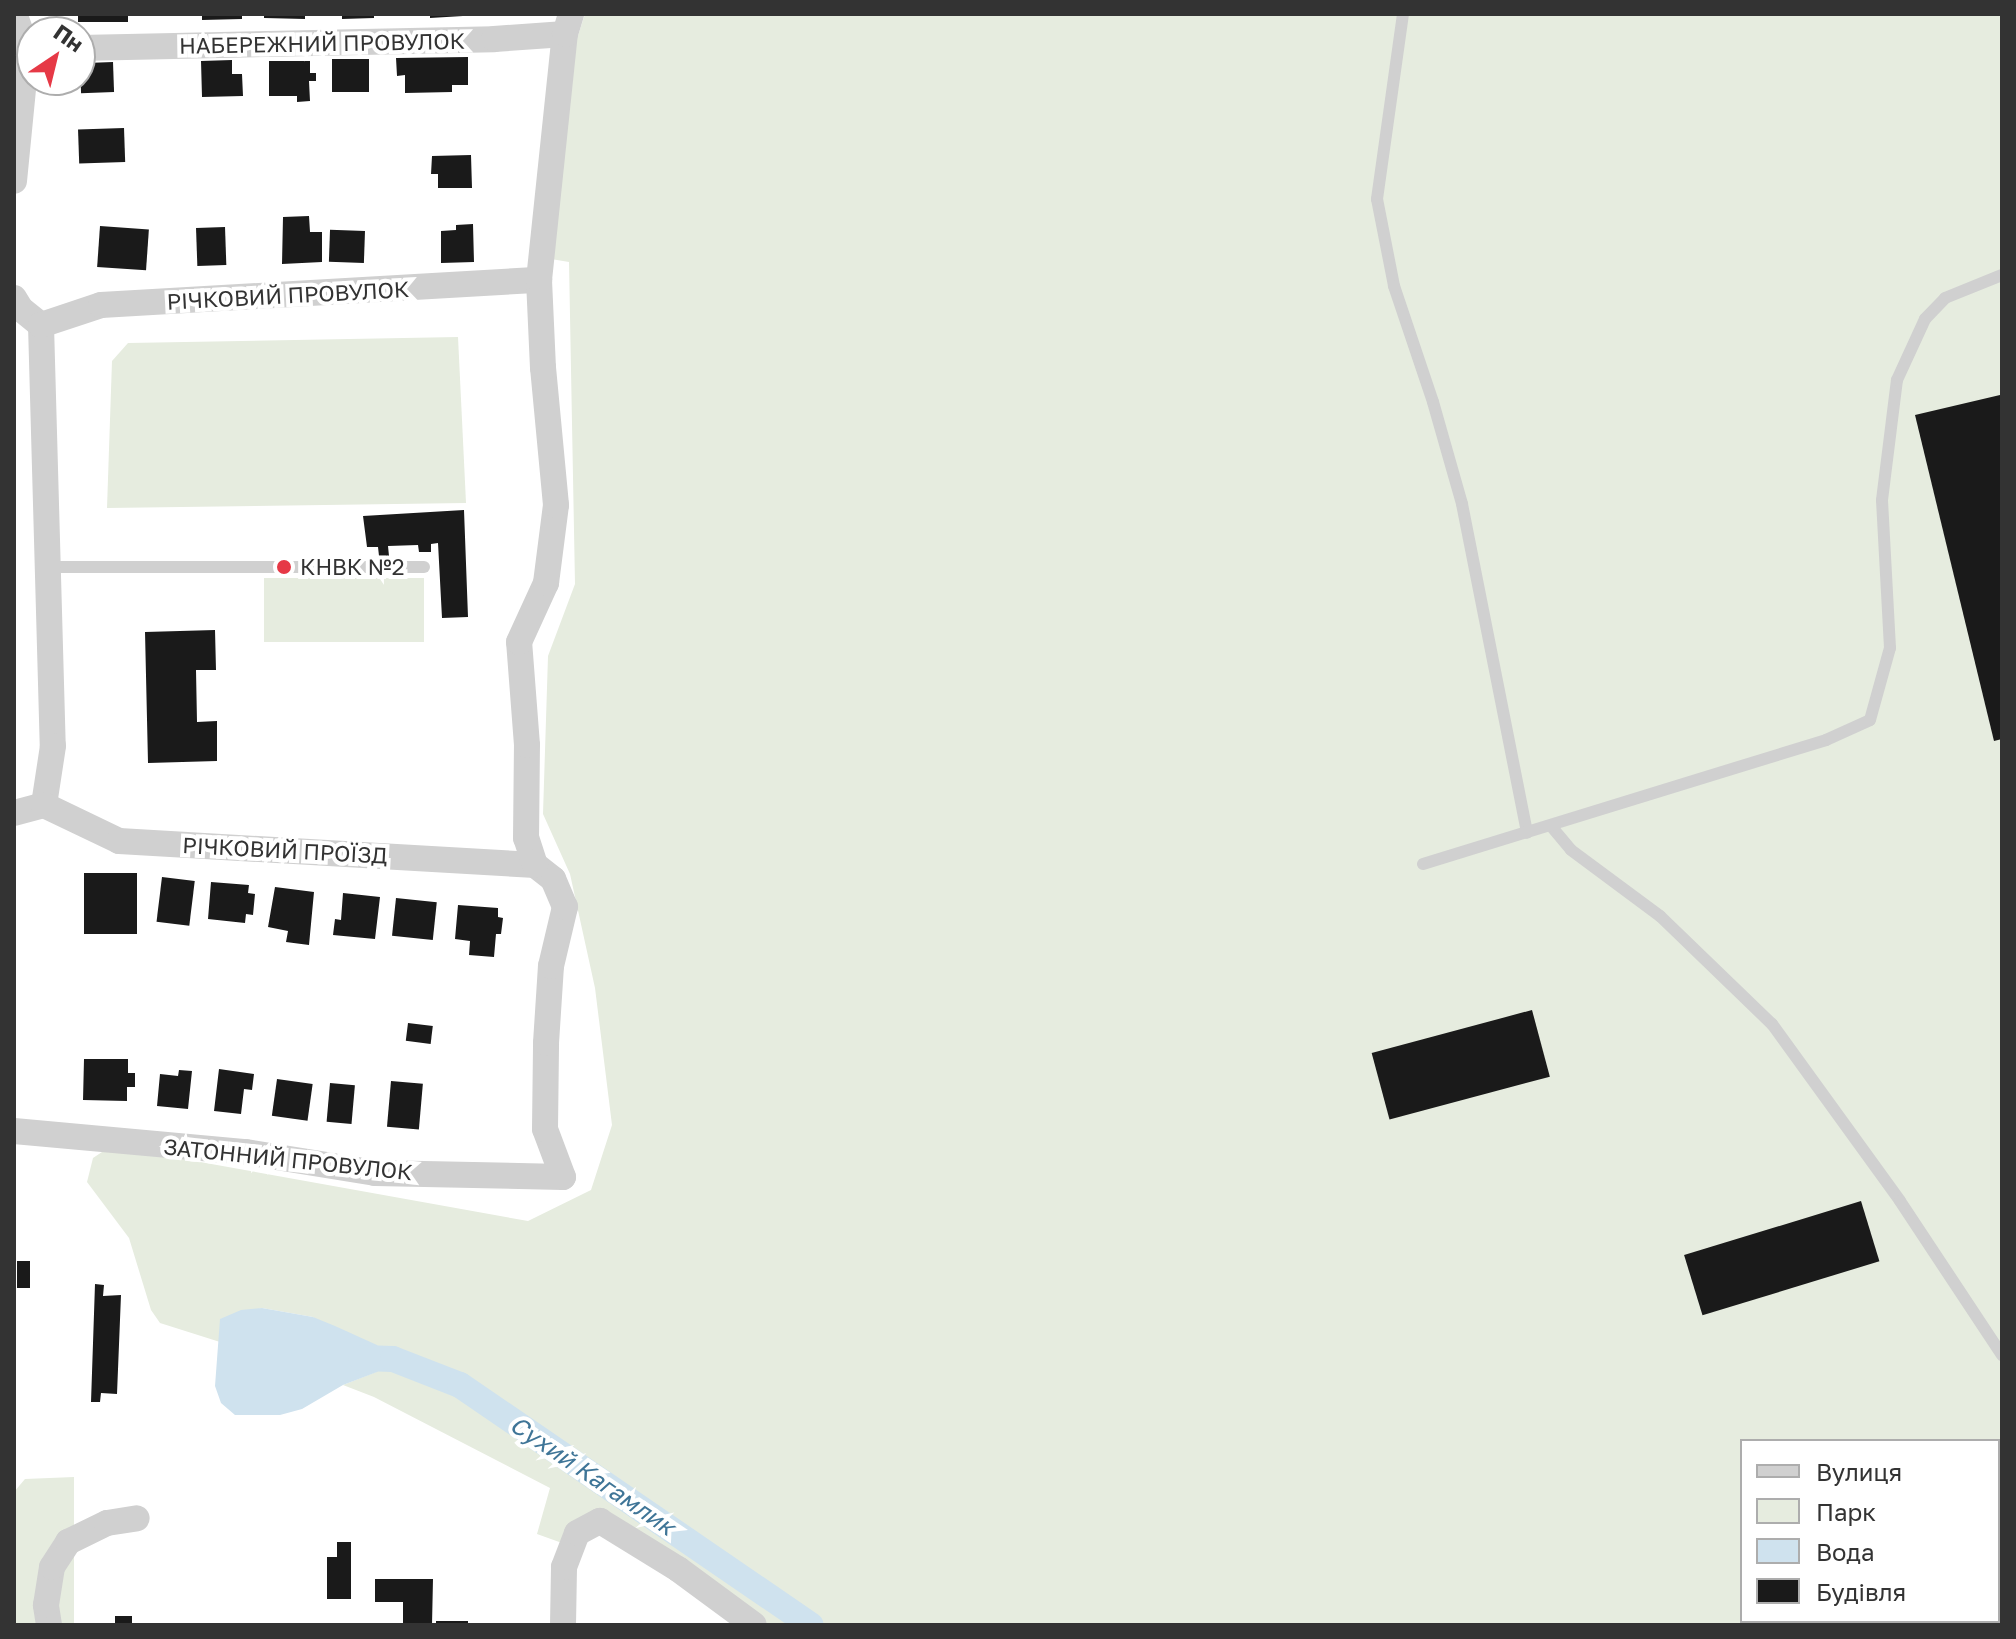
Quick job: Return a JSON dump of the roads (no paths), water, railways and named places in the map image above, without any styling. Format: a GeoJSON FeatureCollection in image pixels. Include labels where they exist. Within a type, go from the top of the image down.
{"type":"FeatureCollection","features":[{"type":"Feature","properties":{"kind":"street"},"geometry":{"type":"LineString","coordinates":[[535,865],[526,838],[527,745],[519,642],[546,583],[556,505],[543,368],[539,280],[568,24]]}},
{"type":"Feature","properties":{"kind":"street","name":"НАБЕРЕЖНИЙ ПРОВУЛОК"},"geometry":{"type":"LineString","coordinates":[[96,48],[494,39],[568,24]]}},
{"type":"Feature","properties":{"kind":"street"},"geometry":{"type":"LineString","coordinates":[[14,181],[24,96]]}},
{"type":"Feature","properties":{"kind":"street","name":"РІЧКОВИЙ ПРОВУЛОК"},"geometry":{"type":"LineString","coordinates":[[41,325],[101,305],[539,280]]}},
{"type":"Feature","properties":{"kind":"street"},"geometry":{"type":"LineString","coordinates":[[14,298],[21,309],[41,325],[53,746],[44,805],[14,813]]}},
{"type":"Feature","properties":{"kind":"street","name":"РІЧКОВИЙ ПРОЇЗД"},"geometry":{"type":"LineString","coordinates":[[44,805],[119,841],[535,865]]}},
{"type":"Feature","properties":{"kind":"street","name":"ЗАТОННИЙ ПРОВУЛОК"},"geometry":{"type":"LineString","coordinates":[[14,1131],[246,1152],[375,1173],[563,1177],[545,1129],[551,966],[565,907],[553,879],[535,865]]}},
{"type":"Feature","properties":{"kind":"street"},"geometry":{"type":"LineString","coordinates":[[49,1625],[46,1605],[52,1567],[68,1542],[107,1523],[137,1518]]}},
{"type":"Feature","properties":{"kind":"street"},"geometry":{"type":"LineString","coordinates":[[563,1625],[564,1567],[577,1533],[600,1521],[678,1569],[754,1625]]}},
{"type":"Feature","properties":{"kind":"lane"},"geometry":{"type":"LineString","coordinates":[[1403,14],[1377,199],[1394,286],[1433,402],[1462,504],[1527,833]]}},
{"type":"Feature","properties":{"kind":"lane"},"geometry":{"type":"LineString","coordinates":[[1423,864],[1826,740],[1870,720],[1890,648],[1882,500],[1897,380],[1925,319],[1945,298],[2002,275]]}},
{"type":"Feature","properties":{"kind":"lane"},"geometry":{"type":"LineString","coordinates":[[50,567],[424,567]]}},
{"type":"Feature","properties":{"kind":"lane"},"geometry":{"type":"LineString","coordinates":[[1551,826],[1571,850],[1660,916],[1772,1024],[1900,1201],[2002,1355]]}},
{"type":"Feature","properties":{"kind":"water"},"geometry":{"type":"Polygon","coordinates":[[[262,1308],[313,1317],[377,1345],[390,1360],[377,1372],[343,1385],[302,1409],[280,1415],[235,1415],[221,1403],[215,1386],[220,1319],[241,1310],[262,1308]]]}},
{"type":"Feature","properties":{"kind":"waterway","name":"Сухий Кагамлик"},"geometry":{"type":"LineString","coordinates":[[361,1358],[393,1359],[460,1385],[811,1625]]}},
{"type":"Feature","properties":{"kind":"place","name":"КНВК №2"},"geometry":{"type":"Point","coordinates":[284,567]}}]}
